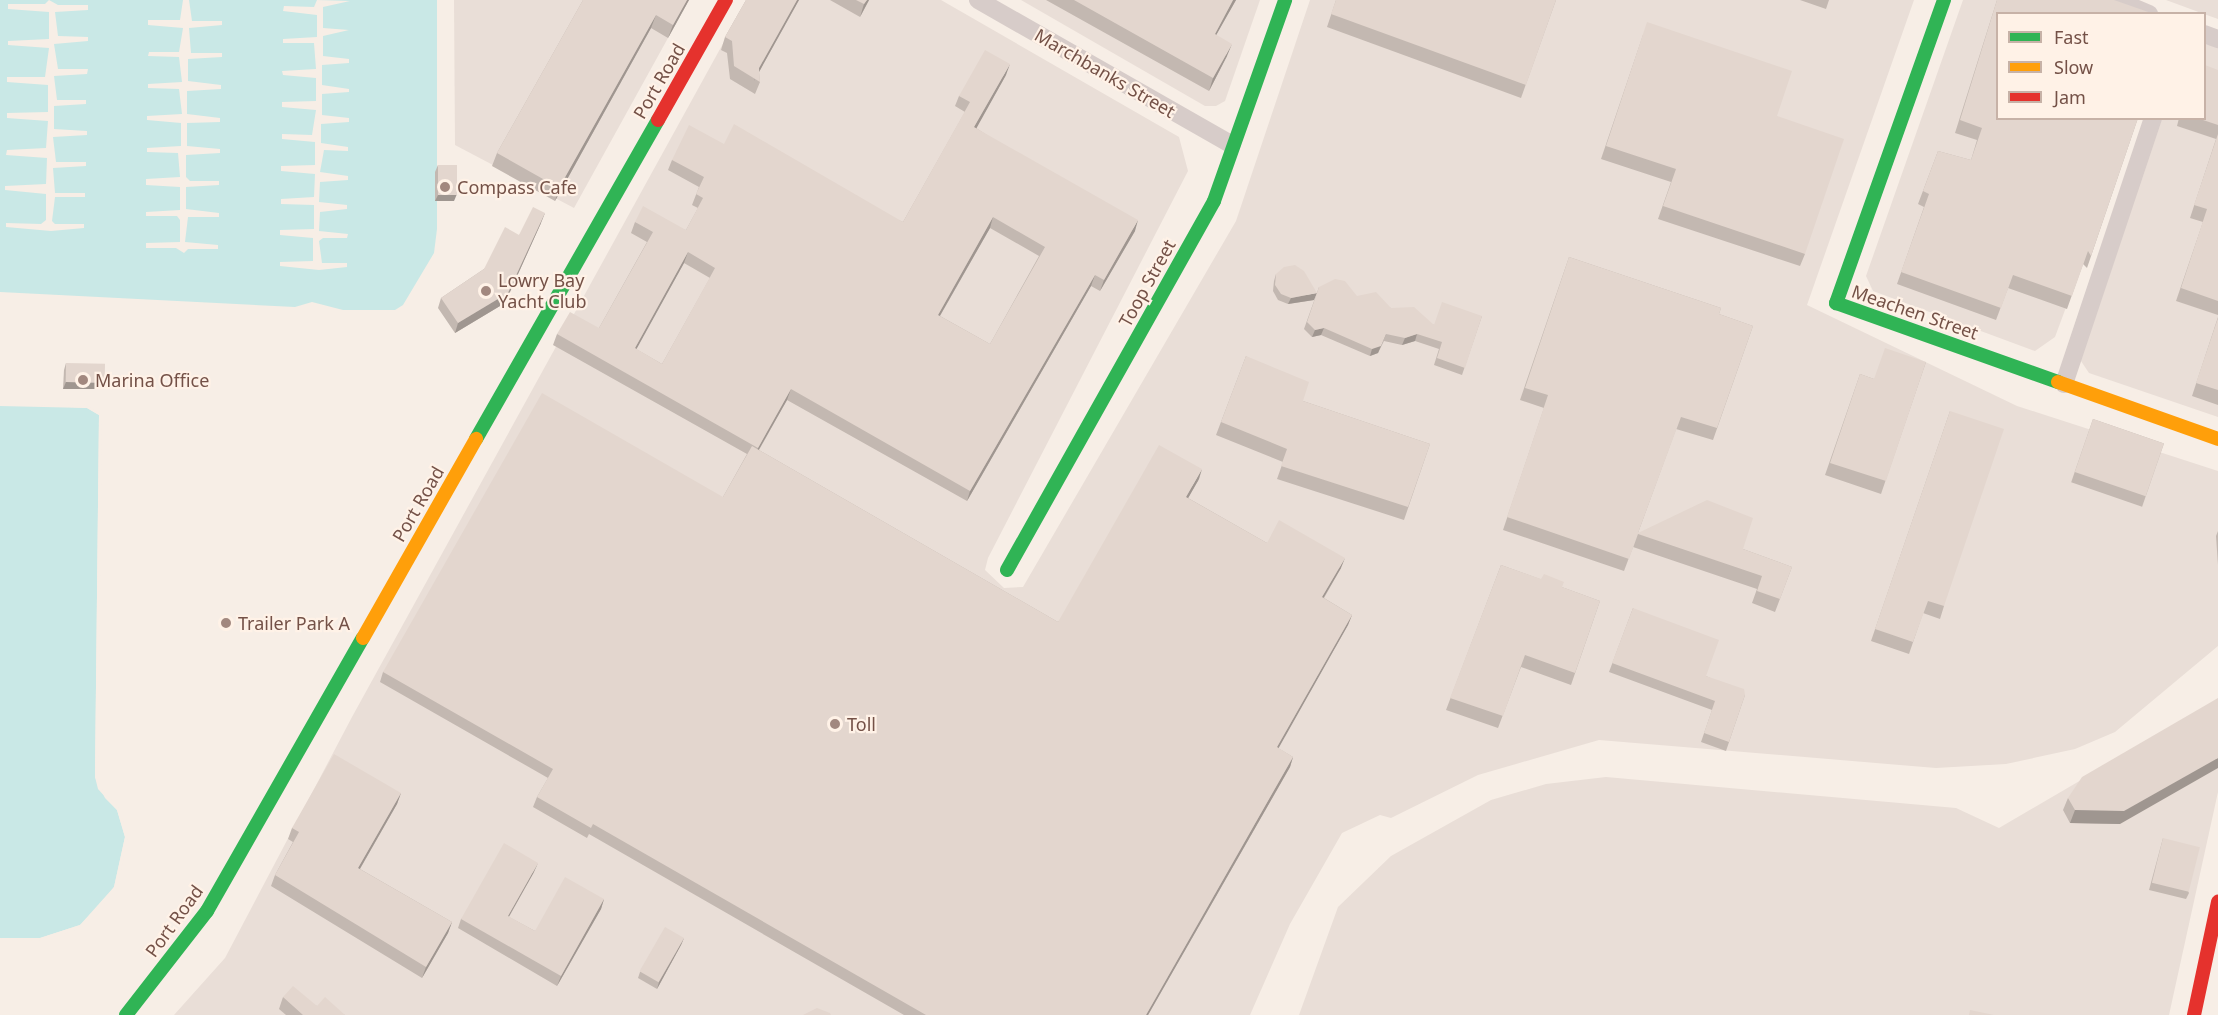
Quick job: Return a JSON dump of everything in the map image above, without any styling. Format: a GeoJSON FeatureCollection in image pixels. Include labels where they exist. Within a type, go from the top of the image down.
{"type":"FeatureCollection","features":[{"type":"Feature","properties":{"kind":"street","name":"Port Road"},"geometry":{"type":"LineString","coordinates":[[126,1015],[207,911],[726,0]]}},
{"type":"Feature","properties":{"kind":"street","name":"Marchbanks Street"},"geometry":{"type":"LineString","coordinates":[[978,0],[1232,145]]}},
{"type":"Feature","properties":{"kind":"street","name":"Toop Street"},"geometry":{"type":"LineString","coordinates":[[1007,570],[1214,201],[1285,0]]}},
{"type":"Feature","properties":{"kind":"street","name":"Meachen Street"},"geometry":{"type":"LineString","coordinates":[[1944,0],[1836,303],[2218,440]]}},
{"type":"Feature","properties":{"kind":"street"},"geometry":{"type":"LineString","coordinates":[[2116,0],[2144,12]]}},
{"type":"Feature","properties":{"kind":"street"},"geometry":{"type":"LineString","coordinates":[[2064,384],[2152,120]]}},
{"type":"Feature","properties":{"kind":"street"},"geometry":{"type":"LineString","coordinates":[[2194,1015],[2218,902]]}},
{"type":"Feature","properties":{"kind":"shaded area"},"geometry":{"type":"Polygon","coordinates":[[[454,0],[689,0],[574,208],[455,145],[454,0]]]}},
{"type":"Feature","properties":{"kind":"shaded area"},"geometry":{"type":"Polygon","coordinates":[[[747,0],[941,0],[1179,137],[1188,171],[988,558],[985,570],[1004,588],[1023,587],[1236,221],[1310,0],[1914,0],[1807,305],[2017,406],[2218,471],[2218,646],[2115,732],[2075,749],[2006,764],[1936,768],[1599,740],[1478,775],[1391,818],[1380,815],[1342,833],[1290,924],[1250,1015],[174,1015],[225,958],[352,717],[747,0]]]}},
{"type":"Feature","properties":{"kind":"shaded area"},"geometry":{"type":"Polygon","coordinates":[[[1021,0],[1260,0],[1225,101],[1216,106],[1205,106],[1021,0]]]}},
{"type":"Feature","properties":{"kind":"shaded area"},"geometry":{"type":"Polygon","coordinates":[[[1963,0],[2100,0],[2013,12],[1996,12],[1996,120],[2136,120],[2055,337],[2035,351],[1873,291],[1866,276],[1963,0]]]}},
{"type":"Feature","properties":{"kind":"shaded area"},"geometry":{"type":"Polygon","coordinates":[[[2166,0],[2218,0],[2218,19],[2206,15],[2206,12],[2199,12],[2166,0]]]}},
{"type":"Feature","properties":{"kind":"shaded area"},"geometry":{"type":"Polygon","coordinates":[[[2206,44],[2218,47],[2218,417],[2089,373],[2079,358],[2161,120],[2206,120],[2206,44]]]}},
{"type":"Feature","properties":{"kind":"shaded area"},"geometry":{"type":"Polygon","coordinates":[[[2218,700],[2218,792],[2169,1015],[1299,1015],[1338,907],[1391,856],[1491,800],[1546,784],[1606,777],[1956,808],[1999,828],[2218,700]]]}},
{"type":"Feature","properties":{"kind":"water"},"geometry":{"type":"Polygon","coordinates":[[[0,0],[437,0],[437,229],[434,253],[403,305],[395,310],[343,310],[312,302],[295,307],[0,292],[0,0]]]}},
{"type":"Feature","properties":{"kind":"water"},"geometry":{"type":"Polygon","coordinates":[[[0,406],[87,408],[99,415],[95,777],[105,798],[117,810],[125,837],[114,887],[98,908],[80,925],[40,938],[0,938],[0,406]]]}},
{"type":"Feature","properties":{"kind":"pier"},"geometry":{"type":"Polygon","coordinates":[[[49,0],[58,5],[88,5],[88,10],[55,12],[58,36],[88,37],[88,41],[54,44],[58,69],[88,69],[87,74],[54,76],[57,100],[86,100],[86,104],[54,106],[54,129],[87,131],[87,135],[53,137],[56,162],[86,162],[86,166],[53,168],[55,193],[85,193],[85,197],[55,197],[52,221],[55,224],[84,224],[84,228],[51,231],[6,227],[6,223],[41,224],[46,220],[46,194],[5,190],[5,186],[46,184],[47,158],[6,155],[7,150],[46,148],[48,121],[7,118],[7,113],[48,112],[48,85],[7,82],[7,77],[45,77],[49,48],[8,45],[8,41],[49,39],[49,12],[8,9],[8,4],[45,4],[49,0]]]}},
{"type":"Feature","properties":{"kind":"pier"},"geometry":{"type":"Polygon","coordinates":[[[183,0],[189,0],[192,21],[222,21],[222,25],[189,28],[191,53],[222,53],[222,57],[188,59],[188,81],[221,85],[221,89],[187,91],[187,114],[220,118],[220,122],[187,123],[187,146],[220,149],[220,153],[186,155],[186,177],[190,181],[219,181],[219,185],[186,187],[186,209],[219,213],[219,217],[188,217],[185,242],[218,245],[218,249],[188,249],[184,253],[176,248],[146,248],[146,243],[180,242],[180,220],[177,216],[146,216],[146,212],[180,210],[180,187],[146,185],[146,179],[180,177],[178,153],[147,152],[147,148],[181,146],[181,123],[147,120],[147,116],[182,114],[179,89],[148,88],[148,84],[182,82],[179,57],[148,56],[149,52],[179,52],[183,28],[148,25],[148,20],[180,20],[183,0]]]}},
{"type":"Feature","properties":{"kind":"pier"},"geometry":{"type":"Polygon","coordinates":[[[317,0],[350,1],[323,7],[323,28],[349,30],[323,36],[323,56],[349,59],[349,63],[322,65],[322,85],[349,89],[349,92],[322,94],[322,115],[349,118],[349,122],[321,124],[321,143],[348,147],[348,151],[324,150],[320,172],[348,176],[348,180],[320,182],[319,202],[347,205],[347,209],[320,212],[319,231],[348,234],[347,238],[323,238],[319,241],[322,263],[347,263],[347,267],[319,270],[280,266],[280,262],[313,261],[313,238],[280,235],[280,230],[314,229],[314,205],[281,204],[281,199],[314,197],[315,174],[281,171],[281,166],[315,165],[315,142],[282,139],[282,134],[312,135],[316,110],[282,107],[282,102],[316,101],[316,78],[283,75],[282,71],[316,69],[314,43],[283,43],[283,39],[317,37],[317,15],[283,11],[284,6],[314,7],[317,0]]]}},
{"type":"Feature","properties":{"kind":"pier"},"geometry":{"type":"Polygon","coordinates":[[[0,403],[87,405],[102,415],[98,777],[101,788],[120,809],[128,838],[117,888],[100,910],[81,928],[41,941],[0,938],[40,938],[80,925],[114,887],[125,837],[117,810],[98,789],[95,777],[99,415],[87,408],[0,403]]]}},
{"type":"Feature","properties":{"kind":"building"},"geometry":{"type":"Polygon","coordinates":[[[583,0],[687,0],[673,25],[656,15],[559,188],[497,153],[583,0]]]}},
{"type":"Feature","properties":{"kind":"building"},"geometry":{"type":"Polygon","coordinates":[[[746,0],[797,0],[759,68],[760,82],[734,66],[732,41],[725,37],[746,0]]]}},
{"type":"Feature","properties":{"kind":"building"},"geometry":{"type":"Polygon","coordinates":[[[1074,0],[1233,0],[1215,34],[1232,44],[1213,78],[1074,0]]]}},
{"type":"Feature","properties":{"kind":"building"},"geometry":{"type":"Polygon","coordinates":[[[1336,0],[1556,0],[1526,85],[1331,14],[1336,0]]]}},
{"type":"Feature","properties":{"kind":"building"},"geometry":{"type":"Polygon","coordinates":[[[1997,0],[2114,0],[2148,12],[1996,12],[1996,120],[2137,120],[2091,256],[2088,251],[2072,296],[2013,275],[2001,308],[1901,272],[1929,194],[1923,191],[1938,151],[1971,160],[1982,128],[1960,120],[1997,0]]]}},
{"type":"Feature","properties":{"kind":"building"},"geometry":{"type":"Polygon","coordinates":[[[1647,22],[1792,71],[1777,116],[1844,139],[1805,254],[1663,206],[1676,169],[1606,146],[1647,22]]]}},
{"type":"Feature","properties":{"kind":"building"},"geometry":{"type":"Polygon","coordinates":[[[985,50],[1010,64],[974,127],[1138,220],[1104,280],[1095,275],[970,491],[791,389],[758,448],[557,334],[570,312],[599,328],[653,232],[635,222],[643,206],[686,230],[703,198],[696,194],[704,177],[672,160],[689,125],[724,144],[734,124],[903,222],[970,102],[959,96],[985,50]],[[993,217],[938,315],[990,344],[1045,247],[993,217]],[[688,252],[635,348],[662,364],[715,268],[688,252]]]}},
{"type":"Feature","properties":{"kind":"building"},"geometry":{"type":"Polygon","coordinates":[[[2206,65],[2218,70],[2218,125],[2203,120],[2206,120],[2206,65]]]}},
{"type":"Feature","properties":{"kind":"building"},"geometry":{"type":"Polygon","coordinates":[[[2218,134],[2218,301],[2181,288],[2207,209],[2194,205],[2218,134]]]}},
{"type":"Feature","properties":{"kind":"building","name":"Compass Cafe"},"geometry":{"type":"Polygon","coordinates":[[[438,165],[457,165],[457,195],[438,195],[438,165]]]}},
{"type":"Feature","properties":{"kind":"building","name":"Lowry Bay Yacht Club"},"geometry":{"type":"Polygon","coordinates":[[[533,207],[545,213],[508,293],[458,323],[441,298],[484,269],[505,227],[519,235],[533,207]]]}},
{"type":"Feature","properties":{"kind":"building"},"geometry":{"type":"Polygon","coordinates":[[[1569,257],[1721,308],[1719,314],[1753,326],[1717,428],[1681,417],[1638,533],[1707,500],[1753,518],[1743,549],[1792,567],[1780,599],[1757,591],[1762,576],[1638,534],[1629,559],[1507,517],[1548,395],[1525,388],[1569,257]]]}},
{"type":"Feature","properties":{"kind":"building"},"geometry":{"type":"Polygon","coordinates":[[[1295,265],[1304,271],[1317,293],[1291,298],[1281,294],[1275,285],[1276,274],[1284,267],[1295,265]]]}},
{"type":"Feature","properties":{"kind":"building"},"geometry":{"type":"Polygon","coordinates":[[[1335,279],[1345,281],[1357,296],[1376,292],[1391,308],[1414,307],[1434,325],[1442,302],[1482,316],[1465,368],[1437,358],[1442,342],[1417,334],[1405,338],[1386,334],[1381,346],[1372,349],[1324,328],[1315,330],[1307,322],[1319,287],[1335,279]]]}},
{"type":"Feature","properties":{"kind":"building"},"geometry":{"type":"Polygon","coordinates":[[[2218,318],[2218,390],[2196,383],[2218,318]]]}},
{"type":"Feature","properties":{"kind":"building"},"geometry":{"type":"Polygon","coordinates":[[[1885,348],[1926,362],[1886,481],[1830,463],[1860,374],[1874,379],[1885,348]]]}},
{"type":"Feature","properties":{"kind":"building"},"geometry":{"type":"Polygon","coordinates":[[[1246,356],[1309,382],[1303,401],[1430,444],[1408,507],[1281,466],[1287,449],[1221,422],[1246,356]]]}},
{"type":"Feature","properties":{"kind":"building"},"geometry":{"type":"Polygon","coordinates":[[[66,363],[105,364],[105,383],[66,382],[66,363]]]}},
{"type":"Feature","properties":{"kind":"building","name":"Toll"},"geometry":{"type":"Polygon","coordinates":[[[542,393],[723,497],[752,446],[1058,622],[1159,445],[1202,469],[1186,497],[1267,543],[1279,520],[1345,558],[1322,597],[1352,615],[1277,747],[1293,757],[1146,1015],[926,1015],[593,824],[591,828],[537,797],[553,769],[383,672],[542,393]]]}},
{"type":"Feature","properties":{"kind":"building"},"geometry":{"type":"Polygon","coordinates":[[[1950,411],[2004,429],[1944,606],[1928,601],[1913,642],[1875,629],[1950,411]]]}},
{"type":"Feature","properties":{"kind":"building"},"geometry":{"type":"Polygon","coordinates":[[[2093,419],[2164,443],[2146,496],[2075,472],[2093,419]]]}},
{"type":"Feature","properties":{"kind":"building"},"geometry":{"type":"Polygon","coordinates":[[[1501,565],[1541,579],[1544,574],[1564,582],[1562,587],[1600,601],[1575,673],[1525,655],[1503,716],[1450,698],[1501,565]]]}},
{"type":"Feature","properties":{"kind":"building"},"geometry":{"type":"Polygon","coordinates":[[[1633,608],[1719,640],[1706,676],[1744,689],[1745,695],[1729,742],[1704,733],[1715,701],[1612,663],[1633,608]]]}},
{"type":"Feature","properties":{"kind":"building"},"geometry":{"type":"Polygon","coordinates":[[[2218,698],[2218,758],[2124,811],[2075,810],[2068,798],[2082,777],[2218,698]]]}},
{"type":"Feature","properties":{"kind":"building"},"geometry":{"type":"Polygon","coordinates":[[[334,754],[401,793],[358,868],[452,922],[426,967],[275,875],[299,832],[292,828],[334,754]]]}},
{"type":"Feature","properties":{"kind":"building"},"geometry":{"type":"Polygon","coordinates":[[[2163,838],[2200,847],[2189,892],[2152,883],[2163,838]]]}},
{"type":"Feature","properties":{"kind":"building"},"geometry":{"type":"Polygon","coordinates":[[[504,843],[538,863],[508,916],[535,931],[565,877],[604,899],[561,976],[461,919],[504,843]]]}},
{"type":"Feature","properties":{"kind":"building"},"geometry":{"type":"Polygon","coordinates":[[[665,927],[684,938],[659,982],[640,971],[665,927]]]}},
{"type":"Feature","properties":{"kind":"building"},"geometry":{"type":"Polygon","coordinates":[[[293,986],[317,1006],[325,997],[345,1015],[303,1015],[283,997],[293,986]]]}},
{"type":"Feature","properties":{"kind":"building"},"geometry":{"type":"Polygon","coordinates":[[[817,1008],[831,1015],[803,1015],[817,1008]]]}},
{"type":"Feature","properties":{"kind":"building"},"geometry":{"type":"Polygon","coordinates":[[[1970,1010],[1994,1015],[1969,1015],[1970,1010]]]}},
{"type":"Feature","properties":{"kind":"traffic: fast"},"geometry":{"type":"LineString","coordinates":[[1007,570],[1214,201],[1285,0]]}},
{"type":"Feature","properties":{"kind":"traffic: fast"},"geometry":{"type":"LineString","coordinates":[[1944,0],[1836,303],[2058,382]]}},
{"type":"Feature","properties":{"kind":"traffic: fast"},"geometry":{"type":"LineString","coordinates":[[476,439],[658,120]]}},
{"type":"Feature","properties":{"kind":"traffic: fast"},"geometry":{"type":"LineString","coordinates":[[126,1015],[207,911],[363,638]]}},
{"type":"Feature","properties":{"kind":"traffic: slow"},"geometry":{"type":"LineString","coordinates":[[2058,382],[2218,439]]}},
{"type":"Feature","properties":{"kind":"traffic: slow"},"geometry":{"type":"LineString","coordinates":[[363,638],[476,439]]}},
{"type":"Feature","properties":{"kind":"traffic: jam"},"geometry":{"type":"LineString","coordinates":[[658,120],[726,0]]}},
{"type":"Feature","properties":{"kind":"traffic: jam"},"geometry":{"type":"LineString","coordinates":[[2194,1015],[2218,902]]}},
{"type":"Feature","properties":{"kind":"place","name":"Compass Cafe"},"geometry":{"type":"Point","coordinates":[445,187]}},
{"type":"Feature","properties":{"kind":"place","name":"Lowry Bay Yacht Club"},"geometry":{"type":"Point","coordinates":[486,291]}},
{"type":"Feature","properties":{"kind":"place","name":"Marina Office"},"geometry":{"type":"Point","coordinates":[83,380]}},
{"type":"Feature","properties":{"kind":"place","name":"Trailer Park A"},"geometry":{"type":"Point","coordinates":[226,623]}},
{"type":"Feature","properties":{"kind":"place","name":"Toll"},"geometry":{"type":"Point","coordinates":[835,724]}}]}
